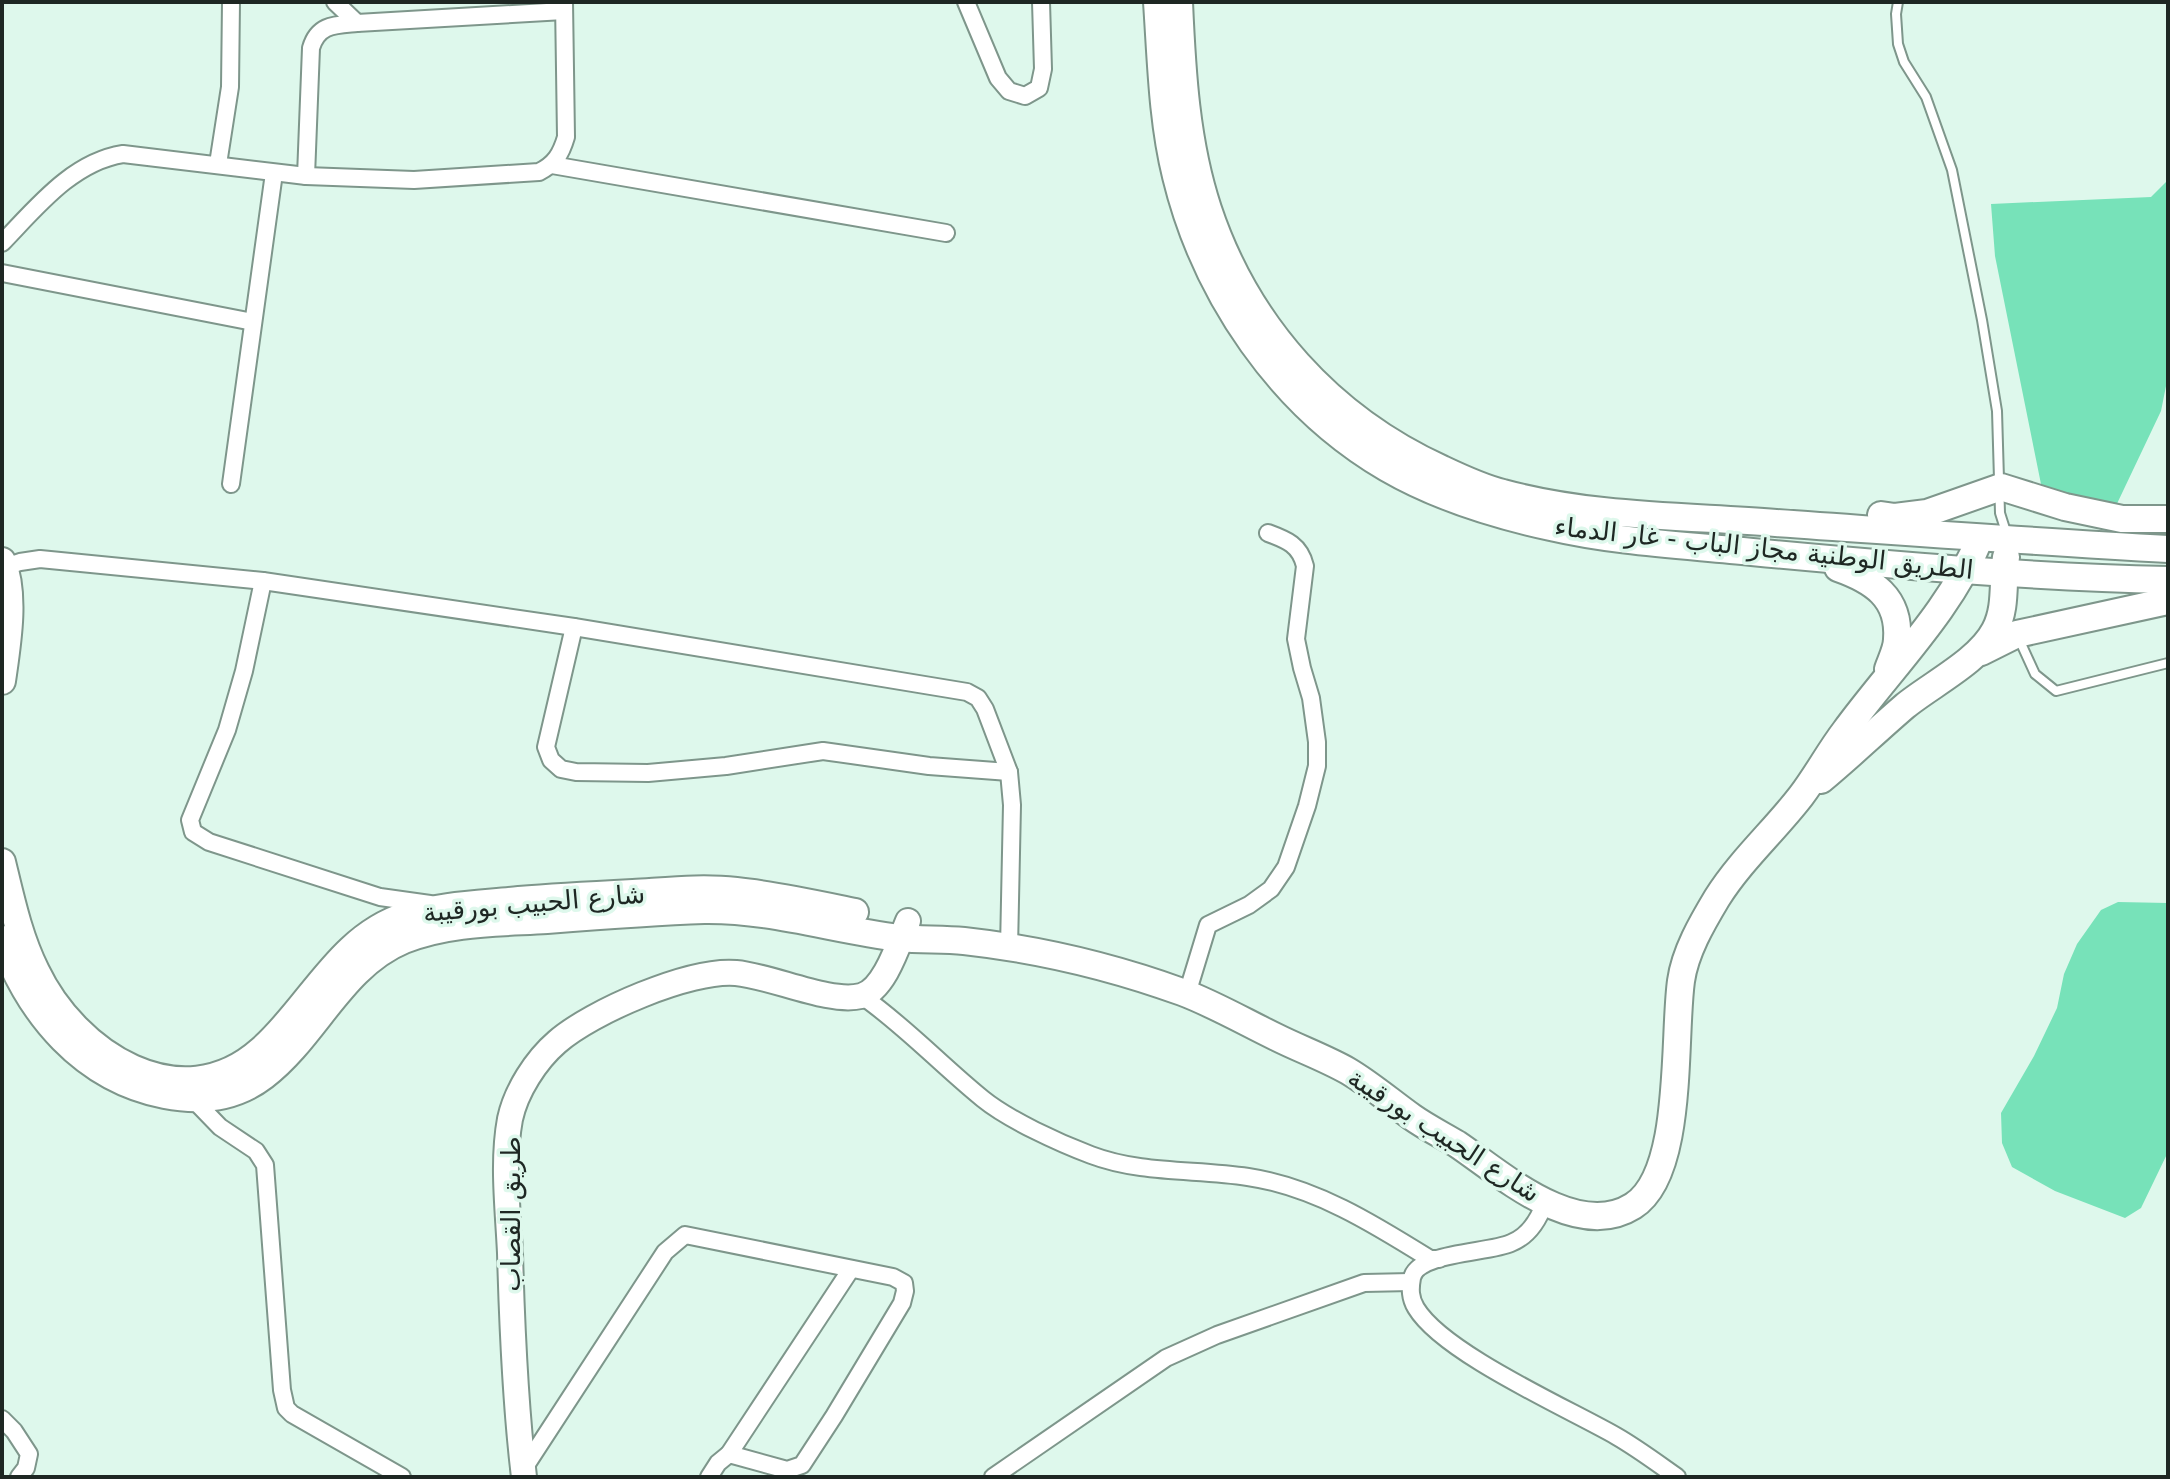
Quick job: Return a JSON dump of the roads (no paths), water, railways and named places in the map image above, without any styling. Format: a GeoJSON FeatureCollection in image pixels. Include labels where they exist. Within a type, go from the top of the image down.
{"type":"FeatureCollection","features":[{"type":"Feature","properties":{"kind":"main road","name":"الطريق الوطنية مجاز الباب - غار الدماء"},"geometry":{"type":"LineString","coordinates":[[1157,2],[1163,87],[1176,175],[1199,246],[1231,311],[1266,363],[1306,406],[1346,441],[1388,468],[1428,489],[1481,509],[1553,528],[1664,543],[1967,571],[2168,580]]}},
{"type":"Feature","properties":{"kind":"main road","name":"الطريق الوطنية مجاز الباب - غار الدماء"},"geometry":{"type":"LineString","coordinates":[[1179,2],[1189,130],[1207,208],[1231,266],[1262,319],[1296,364],[1333,400],[1375,433],[1447,471],[1501,493],[1574,507],[1630,513],[1992,532],[2168,549]]}},
{"type":"Feature","properties":{"kind":"main road"},"geometry":{"type":"LineString","coordinates":[[1630,513],[1747,511],[1895,517],[2001,500],[2065,507],[2122,519],[2168,519]]}},
{"type":"Feature","properties":{"kind":"main road","name":"شارع الحبيب بورقيبة"},"geometry":{"type":"LineString","coordinates":[[1800,798],[1844,731],[1967,571],[1992,532]]}},
{"type":"Feature","properties":{"kind":"main road","name":"شارع الحبيب بورقيبة"},"geometry":{"type":"LineString","coordinates":[[186,1091],[219,1076],[260,1051],[290,1020],[334,965],[360,940],[407,915],[451,907],[672,891],[734,890],[961,941],[1103,967],[1187,994],[1345,1069],[1416,1120],[1458,1145],[1516,1189],[1568,1211],[1599,1215],[1634,1206],[1650,1190],[1665,1155],[1681,982],[1686,959],[1719,895],[1749,855],[1800,798],[1906,705],[1974,655],[1994,632],[2005,595],[2003,573],[1992,532]]}},
{"type":"Feature","properties":{"kind":"main road"},"geometry":{"type":"LineString","coordinates":[[1808,557],[1866,577],[1879,588],[1888,602],[1896,622],[1898,640],[1884,682]]}},
{"type":"Feature","properties":{"kind":"main road"},"geometry":{"type":"LineString","coordinates":[[2,681],[8,637],[8,600],[3,565]]}},
{"type":"Feature","properties":{"kind":"main road"},"geometry":{"type":"LineString","coordinates":[[1974,655],[2017,634],[2168,601]]}},
{"type":"Feature","properties":{"kind":"main road","name":"شارع الحبيب بورقيبة"},"geometry":{"type":"LineString","coordinates":[[2,862],[13,970],[33,1005],[74,1051],[123,1083],[149,1092],[236,1093],[280,1063],[347,981],[375,957],[401,941],[451,926],[622,913],[734,910],[904,929]]}},
{"type":"Feature","properties":{"kind":"main road"},"geometry":{"type":"LineString","coordinates":[[862,996],[876,988],[882,979],[904,929]]}},
{"type":"Feature","properties":{"kind":"main road","name":"طريق القصاب"},"geometry":{"type":"LineString","coordinates":[[523,1473],[514,1389],[507,1180],[510,1120],[515,1103],[533,1069],[557,1042],[594,1018],[620,1004],[698,977],[733,973],[780,981],[823,994],[862,996]]}},
{"type":"Feature","properties":{"kind":"street"},"geometry":{"type":"LineString","coordinates":[[218,164],[230,87],[231,2]]}},
{"type":"Feature","properties":{"kind":"street"},"geometry":{"type":"LineString","coordinates":[[335,2],[357,23]]}},
{"type":"Feature","properties":{"kind":"street"},"geometry":{"type":"LineString","coordinates":[[966,2],[998,78],[1009,91],[1025,96],[1039,88],[1043,69],[1041,2]]}},
{"type":"Feature","properties":{"kind":"street"},"geometry":{"type":"LineString","coordinates":[[2,243],[59,187],[90,164],[109,156],[139,154],[306,176],[414,180],[539,172],[552,165],[566,137],[564,6],[357,23],[329,26],[319,31],[314,38],[306,176]]}},
{"type":"Feature","properties":{"kind":"street"},"geometry":{"type":"LineString","coordinates":[[552,165],[946,233]]}},
{"type":"Feature","properties":{"kind":"street"},"geometry":{"type":"LineString","coordinates":[[231,484],[274,173]]}},
{"type":"Feature","properties":{"kind":"street"},"geometry":{"type":"LineString","coordinates":[[2,273],[253,322]]}},
{"type":"Feature","properties":{"kind":"street"},"geometry":{"type":"LineString","coordinates":[[1187,994],[1208,925],[1249,905],[1271,889],[1281,876],[1307,806],[1317,766],[1311,698],[1296,639],[1305,566],[1291,542],[1268,533]]}},
{"type":"Feature","properties":{"kind":"street"},"geometry":{"type":"LineString","coordinates":[[3,565],[40,559],[263,581],[574,627],[967,692],[978,698],[985,709],[1009,772],[1012,805],[1009,948]]}},
{"type":"Feature","properties":{"kind":"street"},"geometry":{"type":"LineString","coordinates":[[263,581],[244,671],[227,730],[190,820],[193,832],[209,842],[380,897],[451,907]]}},
{"type":"Feature","properties":{"kind":"street"},"geometry":{"type":"LineString","coordinates":[[574,627],[546,747],[551,760],[561,769],[648,773],[726,766],[823,751],[929,766],[1009,772]]}},
{"type":"Feature","properties":{"kind":"street"},"geometry":{"type":"LineString","coordinates":[[862,996],[892,1017],[986,1101],[1046,1135],[1093,1156],[1140,1168],[1249,1177],[1296,1189],[1373,1223],[1430,1259],[1439,1259]]}},
{"type":"Feature","properties":{"kind":"street"},"geometry":{"type":"LineString","coordinates":[[186,1091],[220,1127],[256,1151],[265,1165],[282,1390],[286,1408],[305,1423],[402,1477]]}},
{"type":"Feature","properties":{"kind":"street"},"geometry":{"type":"LineString","coordinates":[[1545,1202],[1528,1232],[1511,1244],[1418,1266],[1413,1273],[1410,1291],[1417,1310],[1447,1339],[1487,1365],[1620,1438],[1677,1477]]}},
{"type":"Feature","properties":{"kind":"street"},"geometry":{"type":"LineString","coordinates":[[523,1473],[665,1252],[685,1235],[893,1277],[904,1283],[902,1303],[802,1465],[787,1470],[729,1454]]}},
{"type":"Feature","properties":{"kind":"street"},"geometry":{"type":"LineString","coordinates":[[709,1477],[729,1454],[851,1269]]}},
{"type":"Feature","properties":{"kind":"street"},"geometry":{"type":"LineString","coordinates":[[993,1477],[1125,1385],[1179,1352],[1217,1335],[1364,1283],[1411,1282]]}},
{"type":"Feature","properties":{"kind":"street"},"geometry":{"type":"LineString","coordinates":[[2,1419],[29,1454],[26,1468],[19,1477]]}},
{"type":"Feature","properties":{"kind":"lane"},"geometry":{"type":"LineString","coordinates":[[1898,2],[1896,14],[1901,53],[1926,97],[1952,170],[1982,320],[1997,411],[2001,500],[1992,532]]}},
{"type":"Feature","properties":{"kind":"lane"},"geometry":{"type":"LineString","coordinates":[[1992,532],[2001,500]]}},
{"type":"Feature","properties":{"kind":"lane"},"geometry":{"type":"LineString","coordinates":[[2017,634],[2035,674],[2056,691],[2168,663]]}}]}
